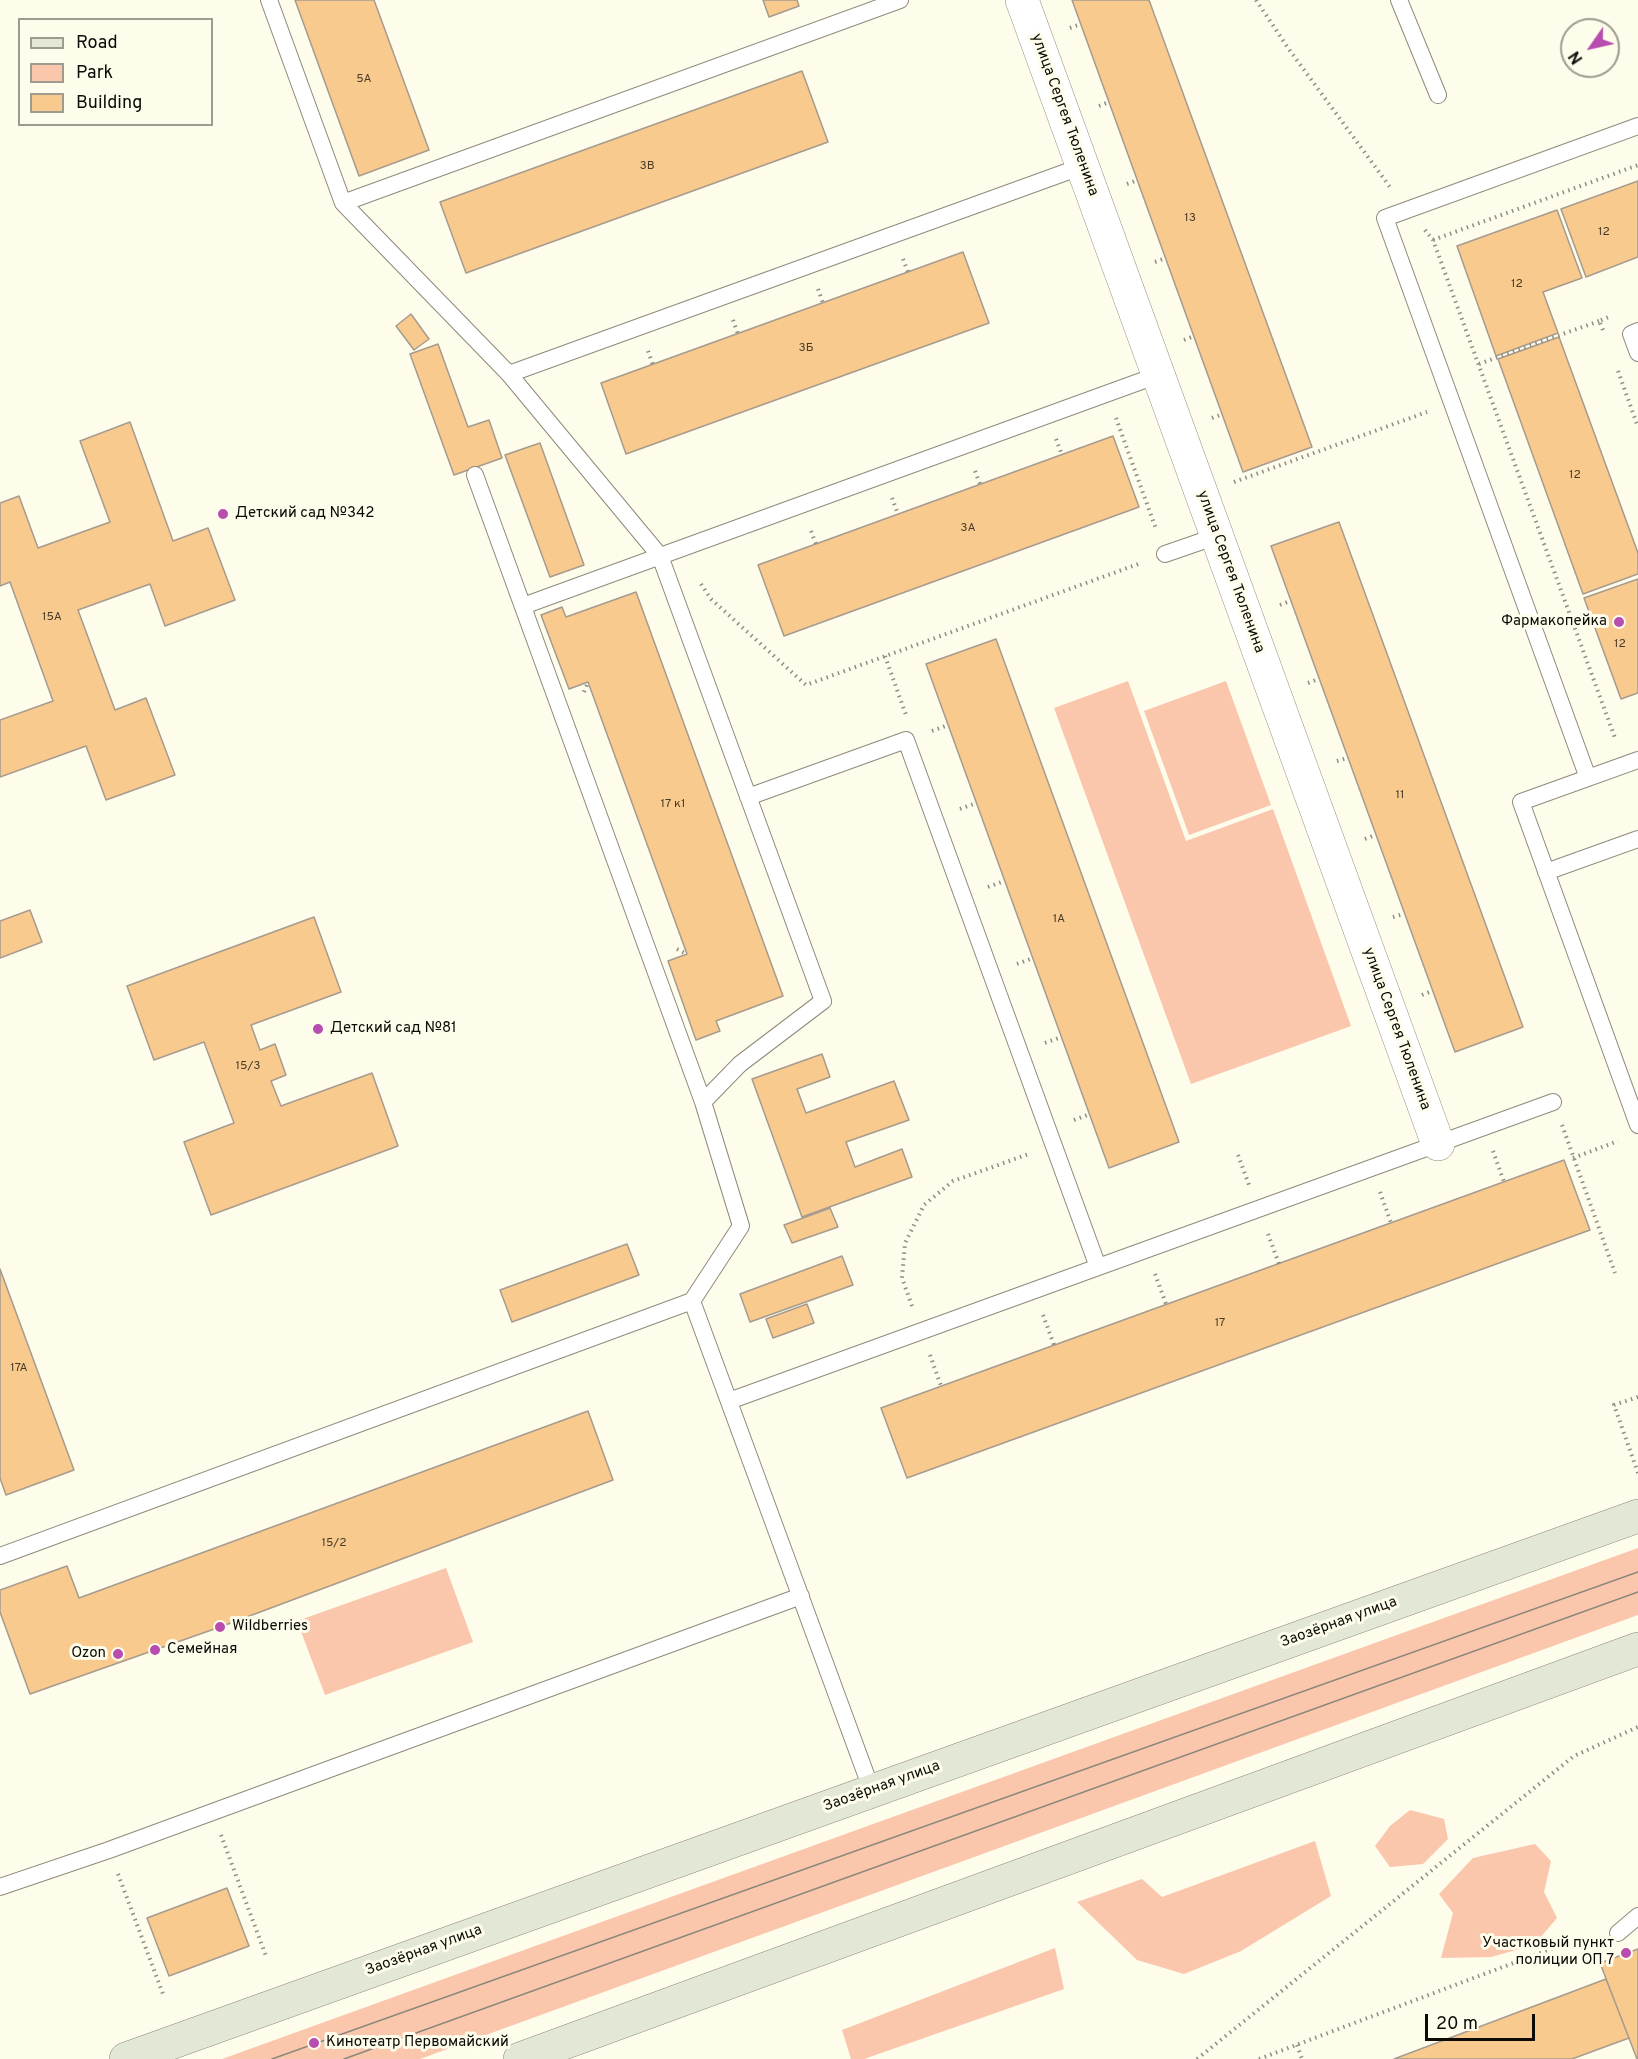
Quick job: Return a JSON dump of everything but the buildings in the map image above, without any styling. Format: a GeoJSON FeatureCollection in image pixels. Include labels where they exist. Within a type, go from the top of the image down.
{"type":"FeatureCollection","features":[{"type":"Feature","properties":{"kind":"main road","name":"Заозёрная улица"},"geometry":{"type":"LineString","coordinates":[[126,2059],[1638,1516]]}},
{"type":"Feature","properties":{"kind":"main road"},"geometry":{"type":"LineString","coordinates":[[520,2059],[1638,1648]]}},
{"type":"Feature","properties":{"kind":"street","name":"улица Сергея Тюленина"},"geometry":{"type":"LineString","coordinates":[[1022,0],[1438,1144]]}},
{"type":"Feature","properties":{"kind":"lane"},"geometry":{"type":"LineString","coordinates":[[269,0],[343,202],[509,374],[660,556],[823,1001],[740,1064],[703,1102]]}},
{"type":"Feature","properties":{"kind":"lane"},"geometry":{"type":"LineString","coordinates":[[343,202],[900,0]]}},
{"type":"Feature","properties":{"kind":"lane"},"geometry":{"type":"LineString","coordinates":[[1399,0],[1438,95]]}},
{"type":"Feature","properties":{"kind":"lane"},"geometry":{"type":"LineString","coordinates":[[1588,778],[1385,218],[1638,126]]}},
{"type":"Feature","properties":{"kind":"lane"},"geometry":{"type":"LineString","coordinates":[[509,374],[1083,166]]}},
{"type":"Feature","properties":{"kind":"lane"},"geometry":{"type":"LineString","coordinates":[[1638,331],[1631,334],[1638,353]]}},
{"type":"Feature","properties":{"kind":"lane"},"geometry":{"type":"LineString","coordinates":[[523,606],[1158,375]]}},
{"type":"Feature","properties":{"kind":"lane"},"geometry":{"type":"LineString","coordinates":[[0,1556],[692,1301],[741,1226],[703,1102],[476,475]]}},
{"type":"Feature","properties":{"kind":"lane"},"geometry":{"type":"LineString","coordinates":[[1165,554],[1217,536]]}},
{"type":"Feature","properties":{"kind":"lane"},"geometry":{"type":"LineString","coordinates":[[748,797],[906,740],[1098,1267]]}},
{"type":"Feature","properties":{"kind":"lane"},"geometry":{"type":"LineString","coordinates":[[1633,1131],[1521,802],[1638,760]]}},
{"type":"Feature","properties":{"kind":"lane"},"geometry":{"type":"LineString","coordinates":[[1545,872],[1638,838]]}},
{"type":"Feature","properties":{"kind":"lane"},"geometry":{"type":"LineString","coordinates":[[729,1401],[1553,1102]]}},
{"type":"Feature","properties":{"kind":"lane"},"geometry":{"type":"LineString","coordinates":[[692,1301],[872,1791]]}},
{"type":"Feature","properties":{"kind":"lane"},"geometry":{"type":"LineString","coordinates":[[0,1887],[109,1850],[801,1596]]}},
{"type":"Feature","properties":{"kind":"lane"},"geometry":{"type":"LineString","coordinates":[[1618,1933],[1638,1916]]}},
{"type":"Feature","properties":{"kind":"path"},"geometry":{"type":"LineString","coordinates":[[1256,0],[1288,48],[1407,210],[1433,240],[1614,739]]}},
{"type":"Feature","properties":{"kind":"path"},"geometry":{"type":"LineString","coordinates":[[1433,240],[1638,165]]}},
{"type":"Feature","properties":{"kind":"path"},"geometry":{"type":"LineString","coordinates":[[1479,364],[1599,321]]}},
{"type":"Feature","properties":{"kind":"path"},"geometry":{"type":"LineString","coordinates":[[1230,483],[1452,403]]}},
{"type":"Feature","properties":{"kind":"path"},"geometry":{"type":"LineString","coordinates":[[678,549],[711,599],[806,685],[1165,554],[1115,417]]}},
{"type":"Feature","properties":{"kind":"path"},"geometry":{"type":"LineString","coordinates":[[885,656],[907,717]]}},
{"type":"Feature","properties":{"kind":"path"},"geometry":{"type":"LineString","coordinates":[[1553,1102],[1615,1273]]}},
{"type":"Feature","properties":{"kind":"path"},"geometry":{"type":"LineString","coordinates":[[1573,1158],[1633,1131]]}},
{"type":"Feature","properties":{"kind":"path"},"geometry":{"type":"LineString","coordinates":[[902,1278],[905,1243],[924,1205],[953,1181],[1054,1145]]}},
{"type":"Feature","properties":{"kind":"path"},"geometry":{"type":"LineString","coordinates":[[1492,1149],[1504,1182]]}},
{"type":"Feature","properties":{"kind":"path"},"geometry":{"type":"LineString","coordinates":[[1379,1189],[1391,1223]]}},
{"type":"Feature","properties":{"kind":"path"},"geometry":{"type":"LineString","coordinates":[[1267,1230],[1279,1264]]}},
{"type":"Feature","properties":{"kind":"path"},"geometry":{"type":"LineString","coordinates":[[1154,1271],[1167,1304]]}},
{"type":"Feature","properties":{"kind":"path"},"geometry":{"type":"LineString","coordinates":[[1042,1312],[1054,1345]]}},
{"type":"Feature","properties":{"kind":"path"},"geometry":{"type":"LineString","coordinates":[[929,1353],[941,1386]]}},
{"type":"Feature","properties":{"kind":"path"},"geometry":{"type":"LineString","coordinates":[[1638,1397],[1614,1405],[1638,1473]]}},
{"type":"Feature","properties":{"kind":"path"},"geometry":{"type":"LineString","coordinates":[[1197,2059],[1574,1756],[1638,1727]]}},
{"type":"Feature","properties":{"kind":"path"},"geometry":{"type":"LineString","coordinates":[[213,1812],[266,1956]]}},
{"type":"Feature","properties":{"kind":"path"},"geometry":{"type":"LineString","coordinates":[[109,1850],[163,1994]]}},
{"type":"Feature","properties":{"kind":"path"},"geometry":{"type":"LineString","coordinates":[[1259,2059],[1577,1939]]}},
{"type":"Feature","properties":{"kind":"path"},"geometry":{"type":"LineString","coordinates":[[1297,2044],[1302,2059]]}},
{"type":"Feature","properties":{"kind":"green space"},"geometry":{"type":"Polygon","coordinates":[[[1128,681],[1186,841],[1273,809],[1351,1026],[1191,1084],[1054,708],[1128,681]]]}},
{"type":"Feature","properties":{"kind":"green space"},"geometry":{"type":"Polygon","coordinates":[[[1226,681],[1271,805],[1189,835],[1144,711],[1226,681]]]}},
{"type":"Feature","properties":{"kind":"green space"},"geometry":{"type":"Polygon","coordinates":[[[1638,1548],[1638,1615],[420,2059],[222,2059],[1638,1548]]]}},
{"type":"Feature","properties":{"kind":"green space"},"geometry":{"type":"Polygon","coordinates":[[[446,1568],[473,1642],[325,1695],[297,1621],[446,1568]]]}},
{"type":"Feature","properties":{"kind":"green space"},"geometry":{"type":"Polygon","coordinates":[[[1410,1810],[1444,1819],[1448,1839],[1423,1864],[1390,1867],[1375,1846],[1390,1826],[1410,1810]]]}},
{"type":"Feature","properties":{"kind":"green space"},"geometry":{"type":"Polygon","coordinates":[[[1315,1841],[1331,1896],[1241,1951],[1184,1974],[1137,1960],[1077,1902],[1142,1879],[1162,1897],[1315,1841]]]}},
{"type":"Feature","properties":{"kind":"green space"},"geometry":{"type":"Polygon","coordinates":[[[1535,1844],[1551,1861],[1544,1892],[1557,1918],[1534,1945],[1491,1957],[1441,1958],[1453,1913],[1439,1894],[1473,1858],[1535,1844]]]}},
{"type":"Feature","properties":{"kind":"green space"},"geometry":{"type":"Polygon","coordinates":[[[1055,1948],[1064,1989],[864,2059],[851,2059],[842,2030],[1055,1948]]]}},
{"type":"Feature","properties":{"kind":"tram line"},"geometry":{"type":"LineString","coordinates":[[272,2059],[1638,1572]]}},
{"type":"Feature","properties":{"kind":"tram line"},"geometry":{"type":"LineString","coordinates":[[344,2059],[1638,1592]]}},
{"type":"Feature","properties":{"kind":"place","name":"Детский сад №342"},"geometry":{"type":"Point","coordinates":[223,514]}},
{"type":"Feature","properties":{"kind":"place","name":"Фармакопейка"},"geometry":{"type":"Point","coordinates":[1619,622]}},
{"type":"Feature","properties":{"kind":"place","name":"Детский сад №81"},"geometry":{"type":"Point","coordinates":[318,1029]}},
{"type":"Feature","properties":{"kind":"place","name":"Wildberries"},"geometry":{"type":"Point","coordinates":[220,1627]}},
{"type":"Feature","properties":{"kind":"place","name":"Семейная"},"geometry":{"type":"Point","coordinates":[155,1650]}},
{"type":"Feature","properties":{"kind":"place","name":"Ozon"},"geometry":{"type":"Point","coordinates":[118,1654]}},
{"type":"Feature","properties":{"kind":"place","name":"Участковый пункт полиции ОП 7"},"geometry":{"type":"Point","coordinates":[1626,1953]}},
{"type":"Feature","properties":{"kind":"place","name":"Кинотеатр Первомайский"},"geometry":{"type":"Point","coordinates":[314,2043]}}]}
